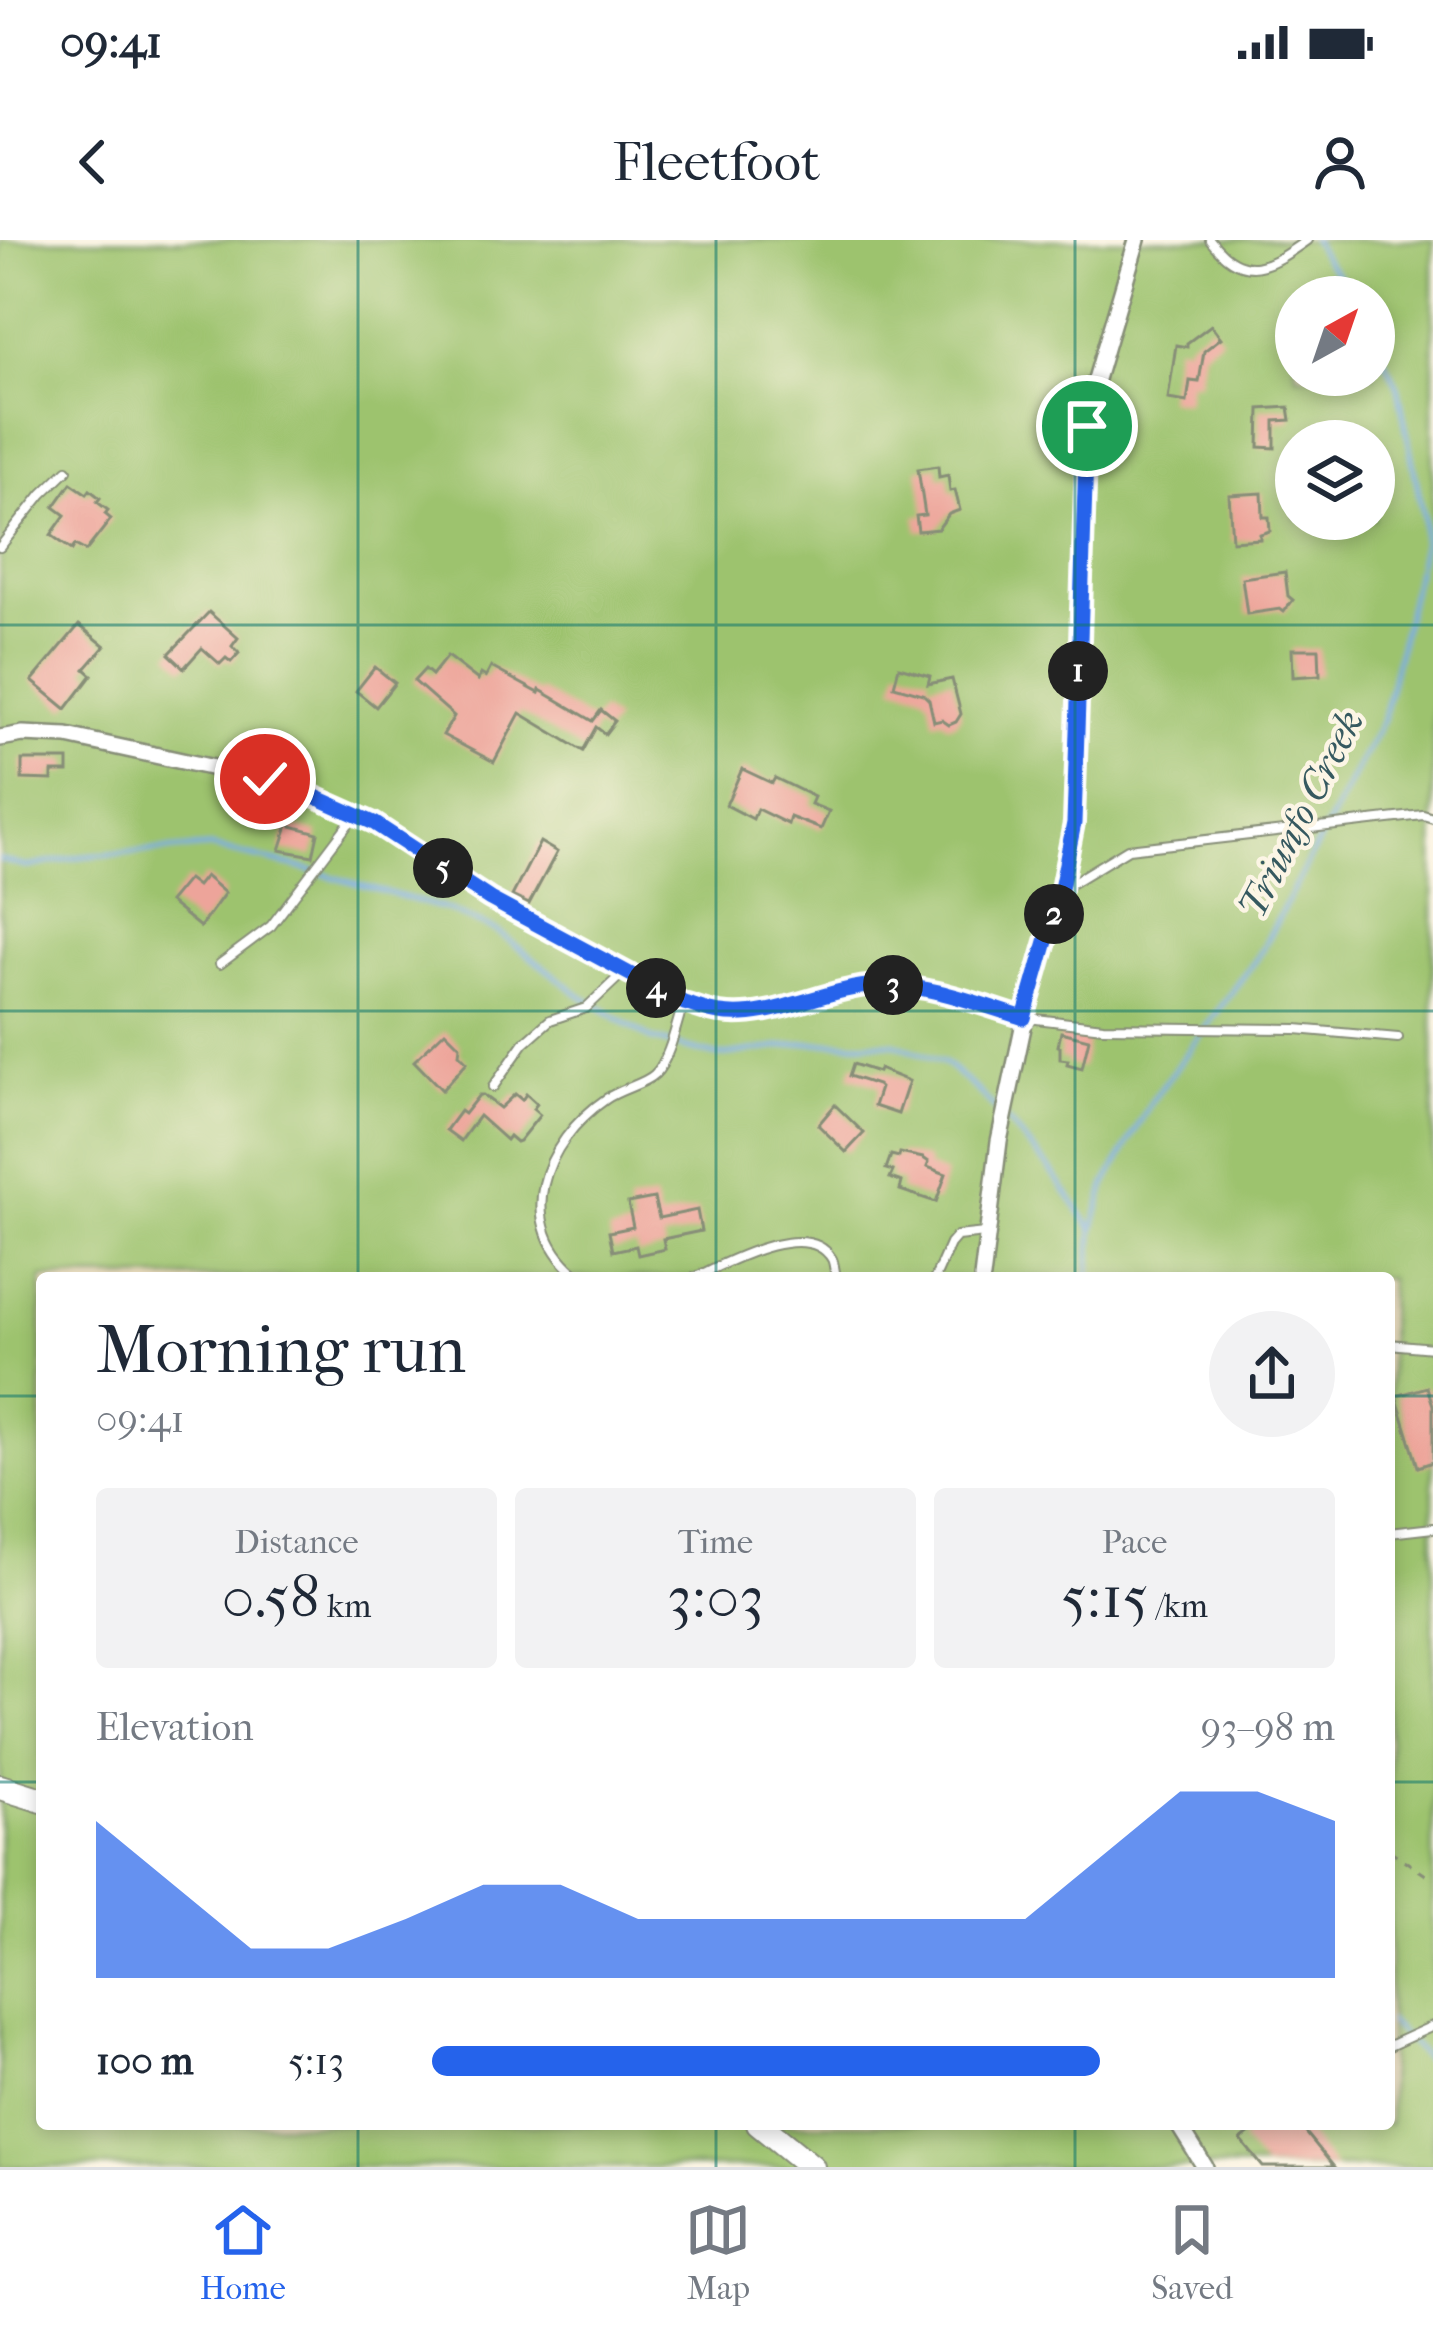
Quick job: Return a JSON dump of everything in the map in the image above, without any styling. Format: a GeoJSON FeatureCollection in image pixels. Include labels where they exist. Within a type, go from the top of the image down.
{"type":"FeatureCollection","features":[{"type":"Feature","properties":{"kind":"main road"},"geometry":{"type":"LineString","coordinates":[[0,1787],[36,1798]]}},
{"type":"Feature","properties":{"kind":"main road"},"geometry":{"type":"LineString","coordinates":[[766,2130],[812,2167]]}},
{"type":"Feature","properties":{"kind":"street"},"geometry":{"type":"LineString","coordinates":[[983,1272],[999,1142],[1024,1018],[1061,889],[1074,823],[1089,403],[1137,240]]}},
{"type":"Feature","properties":{"kind":"street"},"geometry":{"type":"LineString","coordinates":[[0,738],[67,736],[265,779],[309,794],[374,823],[490,899],[684,1003],[717,1013],[750,1013],[861,986],[886,985],[918,988],[1024,1018]]}},
{"type":"Feature","properties":{"kind":"street"},"geometry":{"type":"LineString","coordinates":[[1182,2130],[1205,2167]]}},
{"type":"Feature","properties":{"kind":"lane"},"geometry":{"type":"LineString","coordinates":[[1210,240],[1226,260],[1258,267],[1279,260],[1307,240]]}},
{"type":"Feature","properties":{"kind":"lane"},"geometry":{"type":"LineString","coordinates":[[0,547],[67,470]]}},
{"type":"Feature","properties":{"kind":"lane"},"geometry":{"type":"LineString","coordinates":[[220,964],[271,926],[355,815]]}},
{"type":"Feature","properties":{"kind":"lane"},"geometry":{"type":"LineString","coordinates":[[1061,889],[1128,849],[1423,815],[1433,818]]}},
{"type":"Feature","properties":{"kind":"lane"},"geometry":{"type":"LineString","coordinates":[[493,1088],[524,1043],[550,1020],[586,1008],[625,971]]}},
{"type":"Feature","properties":{"kind":"lane"},"geometry":{"type":"LineString","coordinates":[[574,1272],[557,1257],[546,1237],[540,1207],[544,1180],[557,1148],[606,1098],[651,1078],[661,1068],[684,1003]]}},
{"type":"Feature","properties":{"kind":"lane"},"geometry":{"type":"LineString","coordinates":[[1024,1018],[1103,1027],[1296,1029],[1397,1038]]}},
{"type":"Feature","properties":{"kind":"lane"},"geometry":{"type":"LineString","coordinates":[[938,1272],[957,1236],[986,1233]]}},
{"type":"Feature","properties":{"kind":"lane"},"geometry":{"type":"LineString","coordinates":[[706,1272],[743,1254],[806,1242],[832,1258],[835,1272]]}},
{"type":"Feature","properties":{"kind":"lane"},"geometry":{"type":"LineString","coordinates":[[1395,1345],[1433,1348]]}},
{"type":"Feature","properties":{"kind":"lane"},"geometry":{"type":"LineString","coordinates":[[1395,1532],[1433,1528]]}},
{"type":"Feature","properties":{"kind":"lane"},"geometry":{"type":"LineString","coordinates":[[1395,2043],[1433,2026]]}},
{"type":"Feature","properties":{"kind":"path"},"geometry":{"type":"LineString","coordinates":[[1395,1854],[1433,1880]]}},
{"type":"Feature","properties":{"kind":"green space"},"geometry":{"type":"Polygon","coordinates":[[[0,240],[1433,240],[1433,2167],[0,2167],[0,240]]]}},
{"type":"Feature","properties":{"kind":"building"},"geometry":{"type":"Polygon","coordinates":[[[1211,325],[1221,338],[1204,351],[1199,382],[1190,381],[1187,402],[1168,399],[1176,345],[1187,347],[1211,325]]]}},
{"type":"Feature","properties":{"kind":"building"},"geometry":{"type":"Polygon","coordinates":[[[1289,407],[1291,420],[1275,420],[1275,448],[1259,447],[1260,409],[1289,407]]]}},
{"type":"Feature","properties":{"kind":"building"},"geometry":{"type":"Polygon","coordinates":[[[938,466],[939,477],[948,475],[960,510],[949,514],[938,529],[918,531],[916,516],[925,515],[918,469],[938,466]]]}},
{"type":"Feature","properties":{"kind":"building"},"geometry":{"type":"Polygon","coordinates":[[[71,483],[100,498],[97,502],[111,519],[86,551],[75,545],[72,550],[51,535],[65,515],[54,507],[71,483]]]}},
{"type":"Feature","properties":{"kind":"building"},"geometry":{"type":"Polygon","coordinates":[[[1262,493],[1263,517],[1269,517],[1270,531],[1260,534],[1260,539],[1232,541],[1229,495],[1262,493]]]}},
{"type":"Feature","properties":{"kind":"building"},"geometry":{"type":"Polygon","coordinates":[[[1285,572],[1288,596],[1293,600],[1284,612],[1247,614],[1242,578],[1285,572]]]}},
{"type":"Feature","properties":{"kind":"building"},"geometry":{"type":"Polygon","coordinates":[[[209,612],[238,638],[232,646],[239,653],[231,662],[226,658],[220,664],[202,648],[184,668],[169,654],[209,612]]]}},
{"type":"Feature","properties":{"kind":"building"},"geometry":{"type":"Polygon","coordinates":[[[79,625],[105,646],[85,669],[92,675],[66,709],[32,681],[79,625]]]}},
{"type":"Feature","properties":{"kind":"building"},"geometry":{"type":"Polygon","coordinates":[[[1292,649],[1319,649],[1320,675],[1293,677],[1292,649]]]}},
{"type":"Feature","properties":{"kind":"building"},"geometry":{"type":"Polygon","coordinates":[[[447,656],[478,680],[491,667],[593,721],[601,710],[615,721],[605,734],[596,727],[583,751],[520,713],[494,762],[443,735],[454,716],[414,681],[425,669],[432,675],[447,656]]]}},
{"type":"Feature","properties":{"kind":"building"},"geometry":{"type":"Polygon","coordinates":[[[375,667],[395,683],[376,707],[356,691],[375,667]]]}},
{"type":"Feature","properties":{"kind":"building"},"geometry":{"type":"Polygon","coordinates":[[[899,667],[930,676],[928,684],[952,679],[961,714],[956,722],[934,722],[923,694],[894,686],[899,667]]]}},
{"type":"Feature","properties":{"kind":"building"},"geometry":{"type":"Polygon","coordinates":[[[22,760],[68,760],[68,772],[52,772],[52,780],[22,779],[22,760]]]}},
{"type":"Feature","properties":{"kind":"building"},"geometry":{"type":"Polygon","coordinates":[[[742,769],[814,797],[811,804],[829,811],[821,829],[790,817],[788,824],[757,809],[753,819],[726,805],[742,769]]]}},
{"type":"Feature","properties":{"kind":"building"},"geometry":{"type":"Polygon","coordinates":[[[288,825],[318,833],[313,856],[280,850],[288,825]]]}},
{"type":"Feature","properties":{"kind":"building"},"geometry":{"type":"Polygon","coordinates":[[[540,842],[557,852],[529,904],[512,896],[540,842]]]}},
{"type":"Feature","properties":{"kind":"building"},"geometry":{"type":"Polygon","coordinates":[[[205,876],[225,893],[200,927],[169,902],[188,879],[197,886],[205,876]]]}},
{"type":"Feature","properties":{"kind":"building"},"geometry":{"type":"Polygon","coordinates":[[[445,1031],[467,1062],[442,1090],[414,1061],[445,1031]]]}},
{"type":"Feature","properties":{"kind":"building"},"geometry":{"type":"Polygon","coordinates":[[[1061,1032],[1089,1039],[1082,1068],[1060,1059],[1061,1032]]]}},
{"type":"Feature","properties":{"kind":"building"},"geometry":{"type":"Polygon","coordinates":[[[853,1064],[909,1081],[898,1114],[874,1106],[880,1088],[849,1076],[853,1064]]]}},
{"type":"Feature","properties":{"kind":"building"},"geometry":{"type":"Polygon","coordinates":[[[515,1094],[522,1100],[526,1094],[537,1104],[533,1109],[540,1115],[519,1141],[509,1136],[506,1140],[479,1116],[461,1141],[446,1130],[479,1095],[500,1108],[515,1094]]]}},
{"type":"Feature","properties":{"kind":"building"},"geometry":{"type":"Polygon","coordinates":[[[835,1105],[864,1133],[846,1152],[818,1125],[835,1105]]]}},
{"type":"Feature","properties":{"kind":"building"},"geometry":{"type":"Polygon","coordinates":[[[900,1153],[923,1158],[929,1162],[927,1167],[946,1174],[936,1202],[900,1190],[902,1182],[890,1178],[893,1171],[886,1169],[891,1155],[899,1157],[900,1153]]]}},
{"type":"Feature","properties":{"kind":"building"},"geometry":{"type":"Polygon","coordinates":[[[654,1198],[659,1218],[697,1210],[701,1231],[663,1239],[665,1249],[638,1255],[636,1246],[613,1251],[609,1232],[633,1227],[628,1203],[654,1198]]]}},
{"type":"Feature","properties":{"kind":"building"},"geometry":{"type":"Polygon","coordinates":[[[1427,1387],[1433,1405],[1433,1462],[1418,1467],[1396,1396],[1427,1387]]]}},
{"type":"Feature","properties":{"kind":"building"},"geometry":{"type":"Polygon","coordinates":[[[1254,2130],[1304,2130],[1334,2167],[1263,2167],[1241,2140],[1254,2130]]]}},
{"type":"Feature","properties":{"kind":"waterway","name":"Triunfo Creek"},"geometry":{"type":"LineString","coordinates":[[1313,240],[1338,276]]}},
{"type":"Feature","properties":{"kind":"waterway","name":"Triunfo Creek"},"geometry":{"type":"LineString","coordinates":[[1090,1272],[1093,1230],[1106,1184],[1151,1102],[1259,955],[1383,719],[1423,543],[1424,520],[1395,381]]}},
{"type":"Feature","properties":{"kind":"waterway"},"geometry":{"type":"LineString","coordinates":[[0,860],[27,867],[84,856],[210,847],[294,866],[445,909],[497,931],[580,995],[651,1039],[719,1056],[807,1043],[894,1043],[944,1063],[999,1113]]}},
{"type":"Feature","properties":{"kind":"waterway"},"geometry":{"type":"LineString","coordinates":[[1007,1121],[1050,1169],[1093,1230]]}},
{"type":"Feature","properties":{"kind":"waterway","name":"Triunfo Creek"},"geometry":{"type":"LineString","coordinates":[[1395,2028],[1433,2065]]}},
{"type":"Feature","properties":{"kind":"route"},"geometry":{"type":"LineString","coordinates":[[265,779],[374,823],[490,899],[684,1003],[717,1013],[750,1013],[861,986],[886,985],[918,988],[1024,1018],[1061,889],[1074,823],[1087,426]]}}]}
